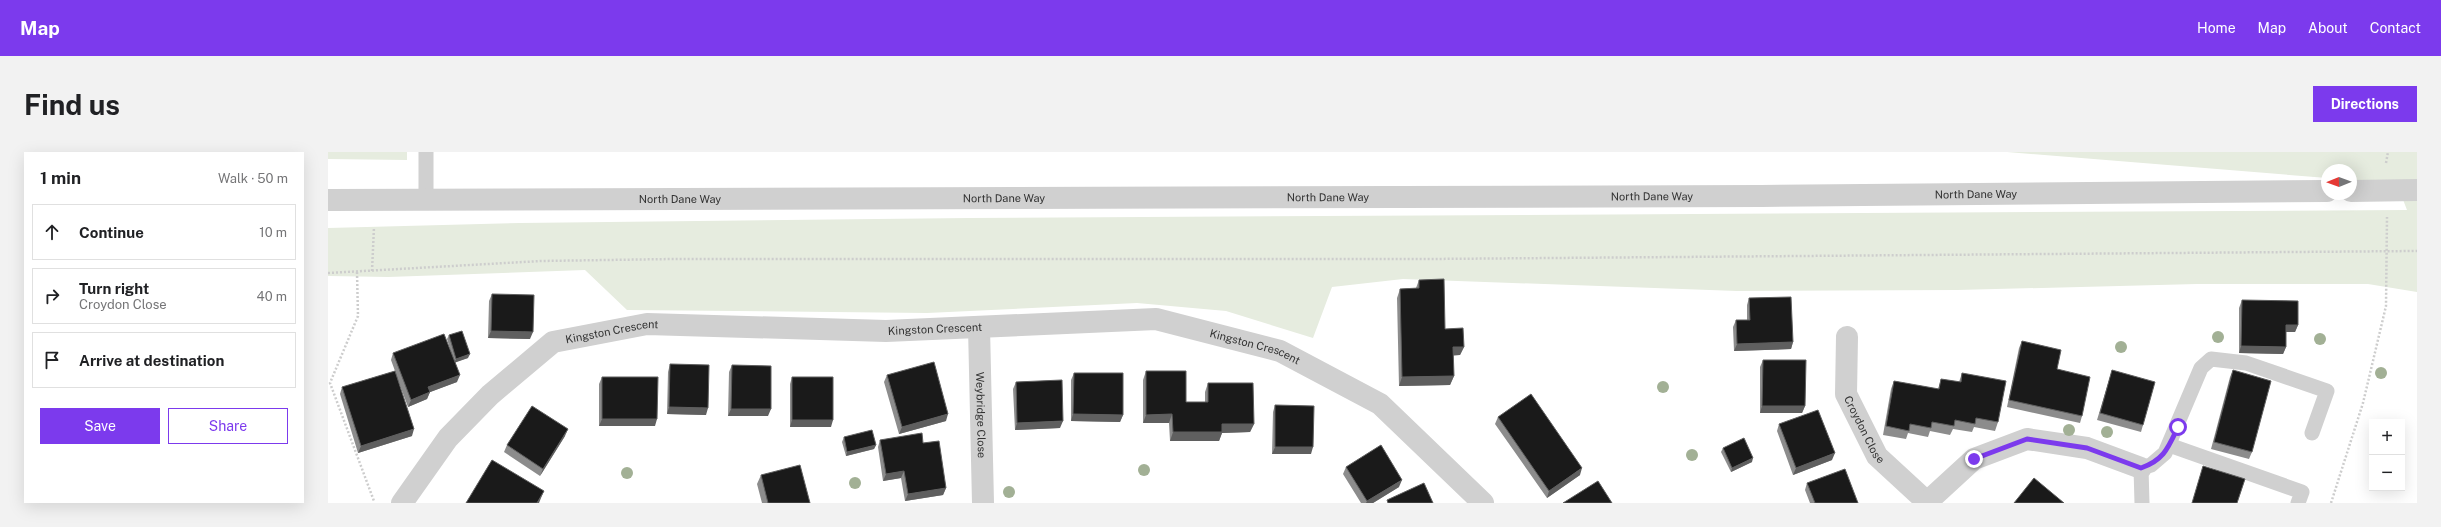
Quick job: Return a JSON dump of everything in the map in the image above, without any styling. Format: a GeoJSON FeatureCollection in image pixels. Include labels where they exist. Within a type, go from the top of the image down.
{"type":"FeatureCollection","features":[{"type":"Feature","properties":{"kind":"street"},"geometry":{"type":"LineString","coordinates":[[2357,190],[2417,190]]}},
{"type":"Feature","properties":{"kind":"street","name":"North Dane Way"},"geometry":{"type":"LineString","coordinates":[[328,200],[1753,196],[2321,191]]}},
{"type":"Feature","properties":{"kind":"street","name":"Kingston Crescent"},"geometry":{"type":"LineString","coordinates":[[402,503],[448,438],[490,395],[554,342],[647,324],[886,331],[1156,318],[1280,351],[1380,404],[1483,503]]}},
{"type":"Feature","properties":{"kind":"street","name":"Weybridge Close"},"geometry":{"type":"LineString","coordinates":[[979,327],[983,503]]}},
{"type":"Feature","properties":{"kind":"street","name":"Croydon Close"},"geometry":{"type":"LineString","coordinates":[[1847,337],[1846,394],[1877,456],[1927,503],[1974,459],[2027,439],[2087,448],[2141,468]]}},
{"type":"Feature","properties":{"kind":"lane"},"geometry":{"type":"LineString","coordinates":[[426,152],[426,200]]}},
{"type":"Feature","properties":{"kind":"lane"},"geometry":{"type":"LineString","coordinates":[[2142,503],[2141,468],[2151,464],[2165,453],[2201,368],[2211,359],[2246,363],[2327,391],[2312,433]]}},
{"type":"Feature","properties":{"kind":"lane"},"geometry":{"type":"LineString","coordinates":[[2169,445],[2302,492],[2298,503]]}},
{"type":"Feature","properties":{"kind":"path"},"geometry":{"type":"LineString","coordinates":[[2386,163],[2388,152]]}},
{"type":"Feature","properties":{"kind":"path"},"geometry":{"type":"LineString","coordinates":[[2330,503],[2363,403],[2386,306],[2387,213]]}},
{"type":"Feature","properties":{"kind":"path"},"geometry":{"type":"LineString","coordinates":[[328,273],[540,261],[672,259],[1438,259],[2417,251]]}},
{"type":"Feature","properties":{"kind":"path"},"geometry":{"type":"LineString","coordinates":[[357,272],[358,316],[330,383],[374,503]]}},
{"type":"Feature","properties":{"kind":"shaded area"},"geometry":{"type":"Polygon","coordinates":[[[328,152],[407,152],[407,160],[328,159],[328,152]]]}},
{"type":"Feature","properties":{"kind":"shaded area"},"geometry":{"type":"Polygon","coordinates":[[[2007,152],[2417,152],[2417,292],[2368,284],[2197,284],[1957,290],[1737,291],[1403,279],[1332,287],[1313,338],[1226,311],[1137,303],[927,313],[627,310],[585,270],[388,277],[328,276],[328,228],[520,223],[969,218],[2407,210],[2397,184],[2357,181],[2357,164],[2321,164],[2321,178],[2007,152]]]}},
{"type":"Feature","properties":{"kind":"building"},"geometry":{"type":"Polygon","coordinates":[[[1444,279],[1445,329],[1463,328],[1464,347],[1453,347],[1454,376],[1402,377],[1400,289],[1419,288],[1419,280],[1444,279]]]}},
{"type":"Feature","properties":{"kind":"building"},"geometry":{"type":"Polygon","coordinates":[[[492,294],[534,295],[533,332],[491,331],[492,294]]]}},
{"type":"Feature","properties":{"kind":"building"},"geometry":{"type":"Polygon","coordinates":[[[1791,297],[1793,342],[1737,344],[1736,320],[1750,320],[1749,298],[1791,297]]]}},
{"type":"Feature","properties":{"kind":"building"},"geometry":{"type":"Polygon","coordinates":[[[2242,300],[2298,301],[2298,325],[2286,325],[2286,347],[2241,346],[2242,300]]]}},
{"type":"Feature","properties":{"kind":"building"},"geometry":{"type":"Polygon","coordinates":[[[462,331],[470,354],[456,359],[449,335],[462,331]]]}},
{"type":"Feature","properties":{"kind":"building"},"geometry":{"type":"Polygon","coordinates":[[[444,334],[460,375],[428,387],[430,392],[411,400],[393,353],[444,334]]]}},
{"type":"Feature","properties":{"kind":"building"},"geometry":{"type":"Polygon","coordinates":[[[2022,341],[2061,350],[2057,369],[2090,377],[2082,416],[2009,400],[2022,341]]]}},
{"type":"Feature","properties":{"kind":"building"},"geometry":{"type":"Polygon","coordinates":[[[1763,360],[1806,360],[1805,406],[1762,406],[1763,360]]]}},
{"type":"Feature","properties":{"kind":"building"},"geometry":{"type":"Polygon","coordinates":[[[934,362],[948,414],[902,427],[887,375],[934,362]]]}},
{"type":"Feature","properties":{"kind":"building"},"geometry":{"type":"Polygon","coordinates":[[[670,364],[709,365],[708,408],[669,407],[670,364]]]}},
{"type":"Feature","properties":{"kind":"building"},"geometry":{"type":"Polygon","coordinates":[[[732,365],[771,366],[771,409],[731,409],[732,365]]]}},
{"type":"Feature","properties":{"kind":"building"},"geometry":{"type":"Polygon","coordinates":[[[2112,370],[2155,382],[2143,425],[2100,413],[2112,370]]]}},
{"type":"Feature","properties":{"kind":"building"},"geometry":{"type":"Polygon","coordinates":[[[2233,370],[2271,381],[2252,452],[2214,442],[2233,370]]]}},
{"type":"Feature","properties":{"kind":"building"},"geometry":{"type":"Polygon","coordinates":[[[395,371],[414,429],[361,446],[342,387],[395,371]]]}},
{"type":"Feature","properties":{"kind":"building"},"geometry":{"type":"Polygon","coordinates":[[[1146,371],[1186,371],[1186,402],[1208,402],[1208,383],[1253,383],[1254,424],[1222,424],[1222,432],[1173,432],[1172,414],[1146,415],[1146,371]]]}},
{"type":"Feature","properties":{"kind":"building"},"geometry":{"type":"Polygon","coordinates":[[[1074,373],[1123,373],[1123,415],[1073,414],[1074,373]]]}},
{"type":"Feature","properties":{"kind":"building"},"geometry":{"type":"Polygon","coordinates":[[[1962,373],[2006,381],[1998,422],[1976,418],[1975,424],[1955,420],[1954,426],[1932,422],[1931,428],[1910,424],[1909,431],[1886,426],[1894,381],[1939,389],[1941,379],[1961,382],[1962,373]]]}},
{"type":"Feature","properties":{"kind":"building"},"geometry":{"type":"Polygon","coordinates":[[[602,377],[658,377],[657,419],[602,419],[602,377]]]}},
{"type":"Feature","properties":{"kind":"building"},"geometry":{"type":"Polygon","coordinates":[[[792,377],[833,377],[833,420],[792,420],[792,377]]]}},
{"type":"Feature","properties":{"kind":"building"},"geometry":{"type":"Polygon","coordinates":[[[1062,380],[1063,421],[1017,423],[1016,382],[1062,380]]]}},
{"type":"Feature","properties":{"kind":"building"},"geometry":{"type":"Polygon","coordinates":[[[1531,394],[1582,468],[1549,491],[1498,417],[1531,394]]]}},
{"type":"Feature","properties":{"kind":"building"},"geometry":{"type":"Polygon","coordinates":[[[1275,405],[1314,406],[1313,447],[1275,447],[1275,405]]]}},
{"type":"Feature","properties":{"kind":"building"},"geometry":{"type":"Polygon","coordinates":[[[532,406],[568,429],[543,469],[507,445],[532,406]]]}},
{"type":"Feature","properties":{"kind":"building"},"geometry":{"type":"Polygon","coordinates":[[[1818,410],[1835,453],[1796,468],[1779,424],[1818,410]]]}},
{"type":"Feature","properties":{"kind":"building"},"geometry":{"type":"Polygon","coordinates":[[[872,430],[876,445],[847,452],[844,437],[872,430]]]}},
{"type":"Feature","properties":{"kind":"building"},"geometry":{"type":"Polygon","coordinates":[[[922,433],[923,443],[939,441],[946,488],[908,494],[904,471],[886,474],[880,440],[922,433]]]}},
{"type":"Feature","properties":{"kind":"building"},"geometry":{"type":"Polygon","coordinates":[[[1744,438],[1753,458],[1732,468],[1723,448],[1744,438]]]}},
{"type":"Feature","properties":{"kind":"building"},"geometry":{"type":"Polygon","coordinates":[[[1381,445],[1402,480],[1367,501],[1346,467],[1381,445]]]}},
{"type":"Feature","properties":{"kind":"building"},"geometry":{"type":"Polygon","coordinates":[[[492,460],[544,491],[537,503],[466,503],[492,460]]]}},
{"type":"Feature","properties":{"kind":"building"},"geometry":{"type":"Polygon","coordinates":[[[800,465],[810,503],[768,503],[761,475],[800,465]]]}},
{"type":"Feature","properties":{"kind":"building"},"geometry":{"type":"Polygon","coordinates":[[[2203,466],[2245,479],[2237,503],[2192,503],[2203,466]]]}},
{"type":"Feature","properties":{"kind":"building"},"geometry":{"type":"Polygon","coordinates":[[[1845,469],[1858,503],[1815,503],[1807,483],[1845,469]]]}},
{"type":"Feature","properties":{"kind":"building"},"geometry":{"type":"Polygon","coordinates":[[[2034,478],[2064,503],[2014,503],[2034,478]]]}},
{"type":"Feature","properties":{"kind":"building"},"geometry":{"type":"Polygon","coordinates":[[[1598,481],[1612,503],[1563,503],[1598,481]]]}},
{"type":"Feature","properties":{"kind":"building"},"geometry":{"type":"Polygon","coordinates":[[[1424,483],[1433,503],[1388,503],[1387,500],[1424,483]]]}},
{"type":"Feature","properties":{"kind":"route"},"geometry":{"type":"LineString","coordinates":[[1974,459],[2027,439],[2087,448],[2141,468],[2151,464],[2165,453],[2178,427]]}}]}
